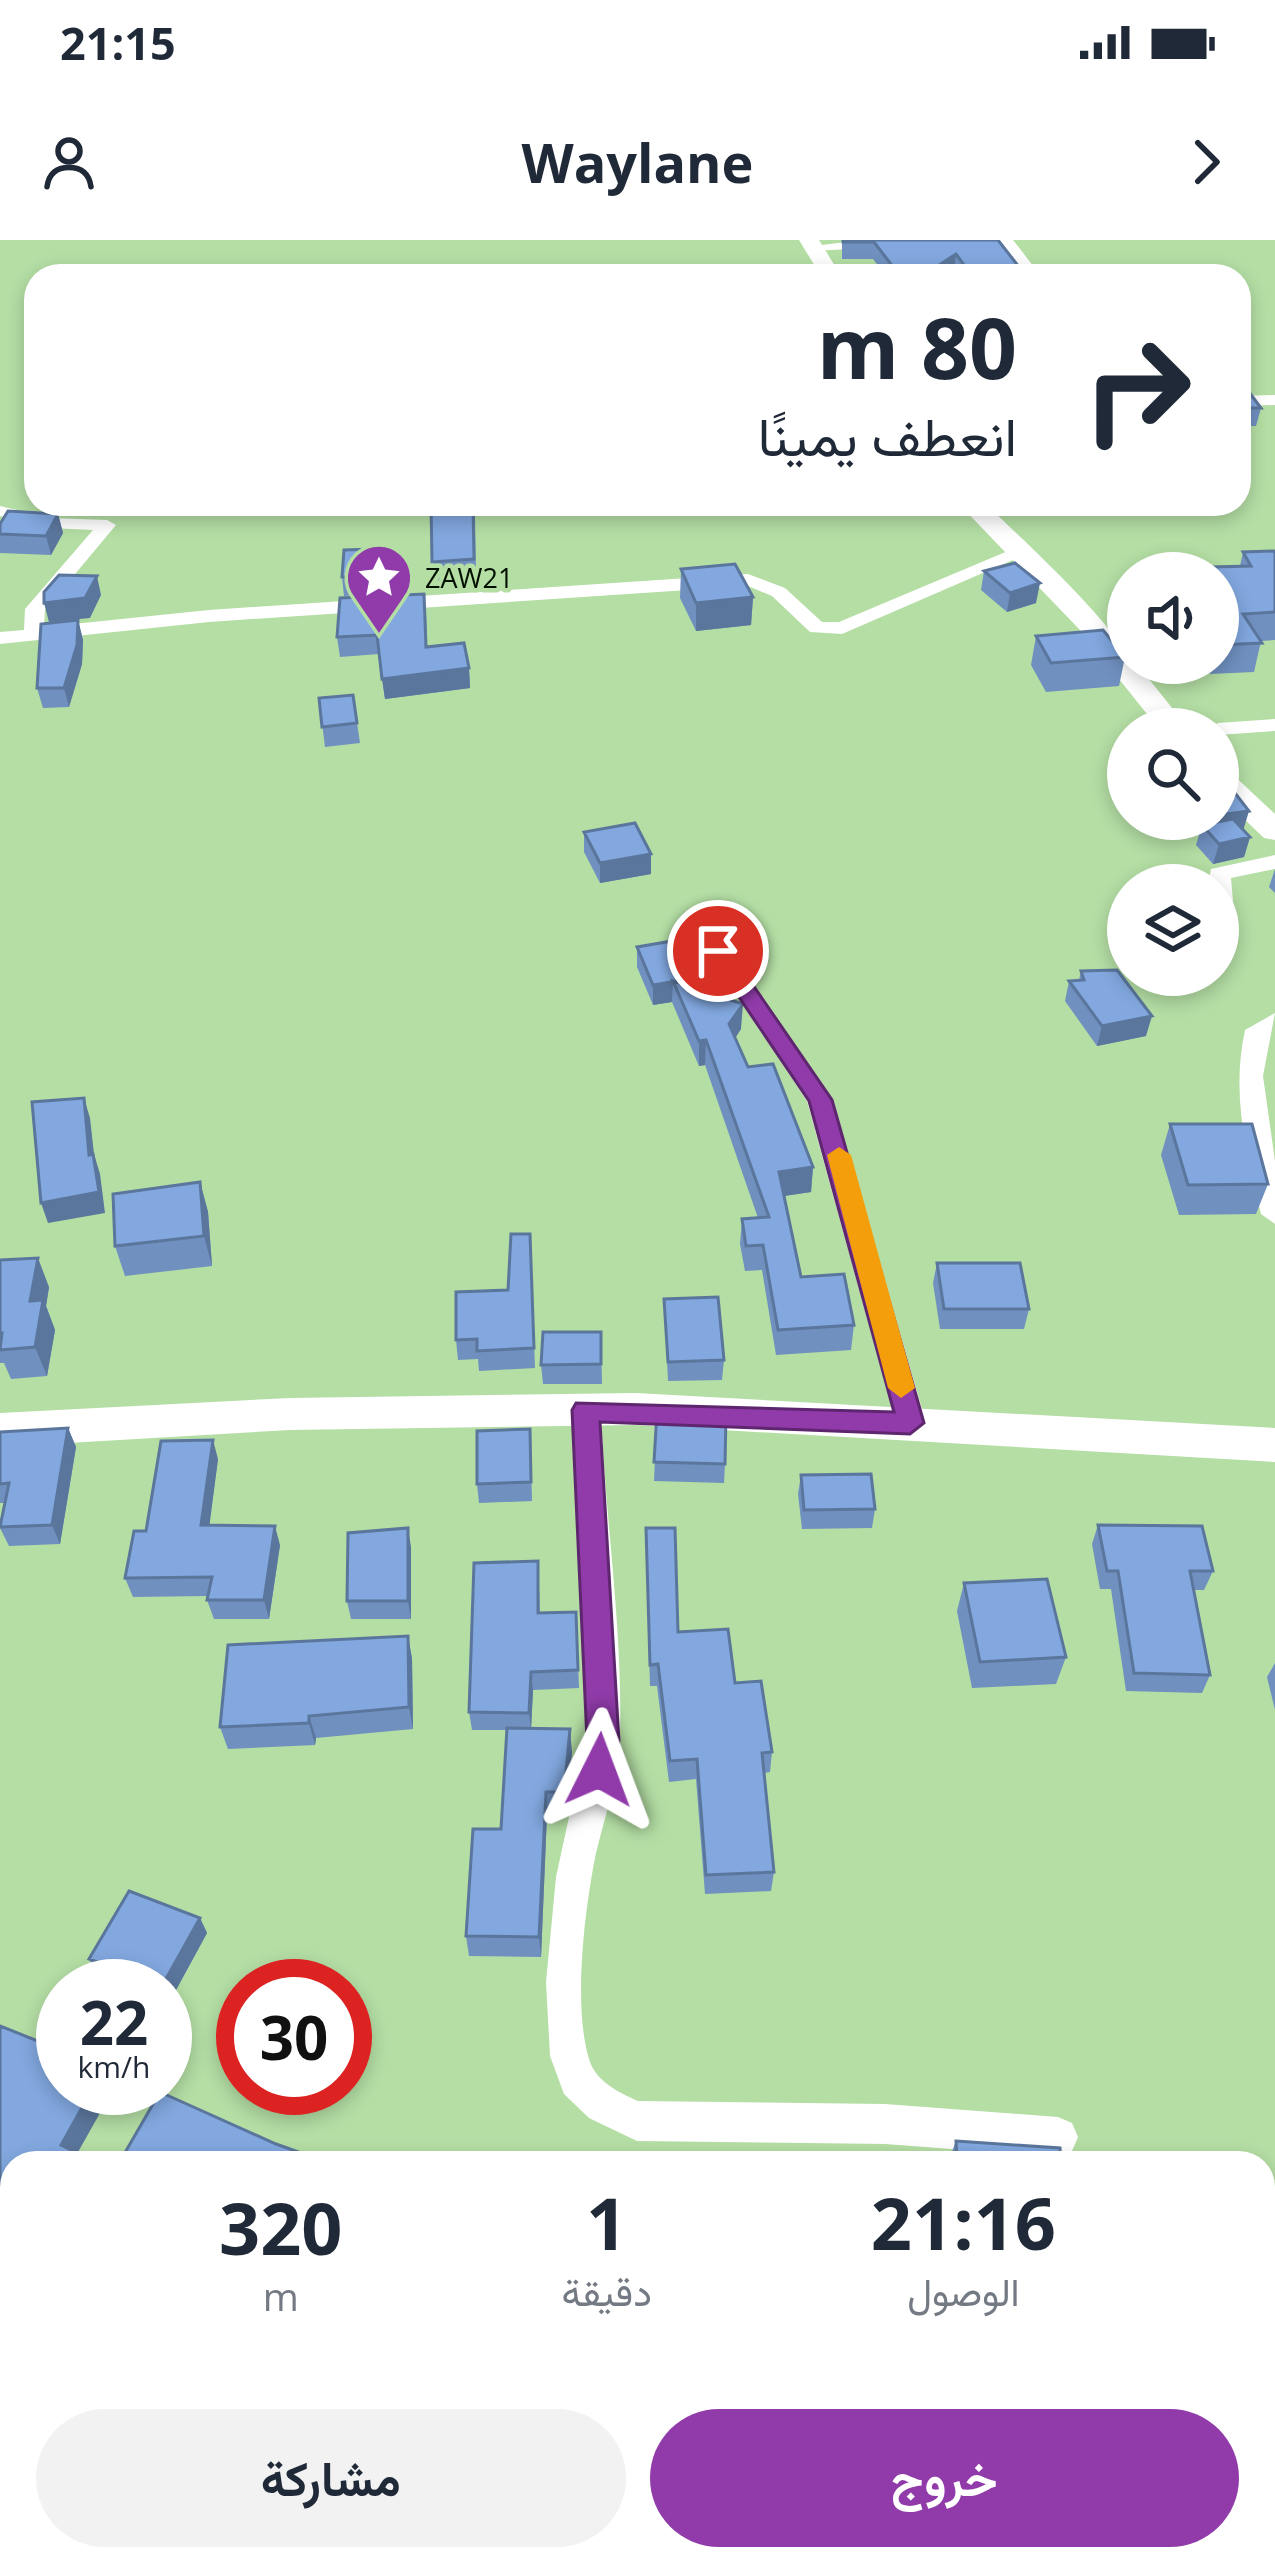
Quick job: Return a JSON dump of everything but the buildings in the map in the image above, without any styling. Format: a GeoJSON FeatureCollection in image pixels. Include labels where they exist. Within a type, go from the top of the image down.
{"type":"FeatureCollection","features":[{"type":"Feature","properties":{"kind":"street"},"geometry":{"type":"LineString","coordinates":[[811,243],[940,240]]}},
{"type":"Feature","properties":{"kind":"street"},"geometry":{"type":"LineString","coordinates":[[1005,240],[1025,264]]}},
{"type":"Feature","properties":{"kind":"street"},"geometry":{"type":"LineString","coordinates":[[0,511],[50,523],[107,525],[35,609],[34,634]]}},
{"type":"Feature","properties":{"kind":"street"},"geometry":{"type":"LineString","coordinates":[[984,516],[1089,622],[1157,708]]}},
{"type":"Feature","properties":{"kind":"street"},"geometry":{"type":"LineString","coordinates":[[0,638],[209,616],[748,580],[771,584],[790,596],[817,628],[842,628],[1022,552]]}},
{"type":"Feature","properties":{"kind":"street"},"geometry":{"type":"LineString","coordinates":[[1239,728],[1275,725]]}},
{"type":"Feature","properties":{"kind":"street"},"geometry":{"type":"LineString","coordinates":[[1239,797],[1275,831]]}},
{"type":"Feature","properties":{"kind":"street"},"geometry":{"type":"LineString","coordinates":[[1239,870],[1275,862]]}},
{"type":"Feature","properties":{"kind":"street"},"geometry":{"type":"LineString","coordinates":[[718,951],[820,1100],[910,1423]]}},
{"type":"Feature","properties":{"kind":"street"},"geometry":{"type":"LineString","coordinates":[[1275,1021],[1257,1030],[1250,1056],[1252,1120],[1275,1214]]}},
{"type":"Feature","properties":{"kind":"street"},"geometry":{"type":"LineString","coordinates":[[586,1410],[603,1741],[595,1799],[578,1857],[567,1972],[569,2058],[580,2089],[603,2107],[638,2121],[885,2124],[1058,2137]]}},
{"type":"Feature","properties":{"kind":"street"},"geometry":{"type":"LineString","coordinates":[[0,1430],[290,1414],[586,1410],[1275,1445]]}},
{"type":"Feature","properties":{"kind":"slow traffic"},"geometry":{"type":"LineString","coordinates":[[839,1155],[901,1388]]}},
{"type":"Feature","properties":{"kind":"place","name":"ZAW21"},"geometry":{"type":"Point","coordinates":[379,636]}},
{"type":"Feature","properties":{"kind":"route"},"geometry":{"type":"LineString","coordinates":[[599,1770],[603,1741],[586,1410],[910,1423],[836,1144],[820,1100],[804,1070],[718,951]]}}]}
